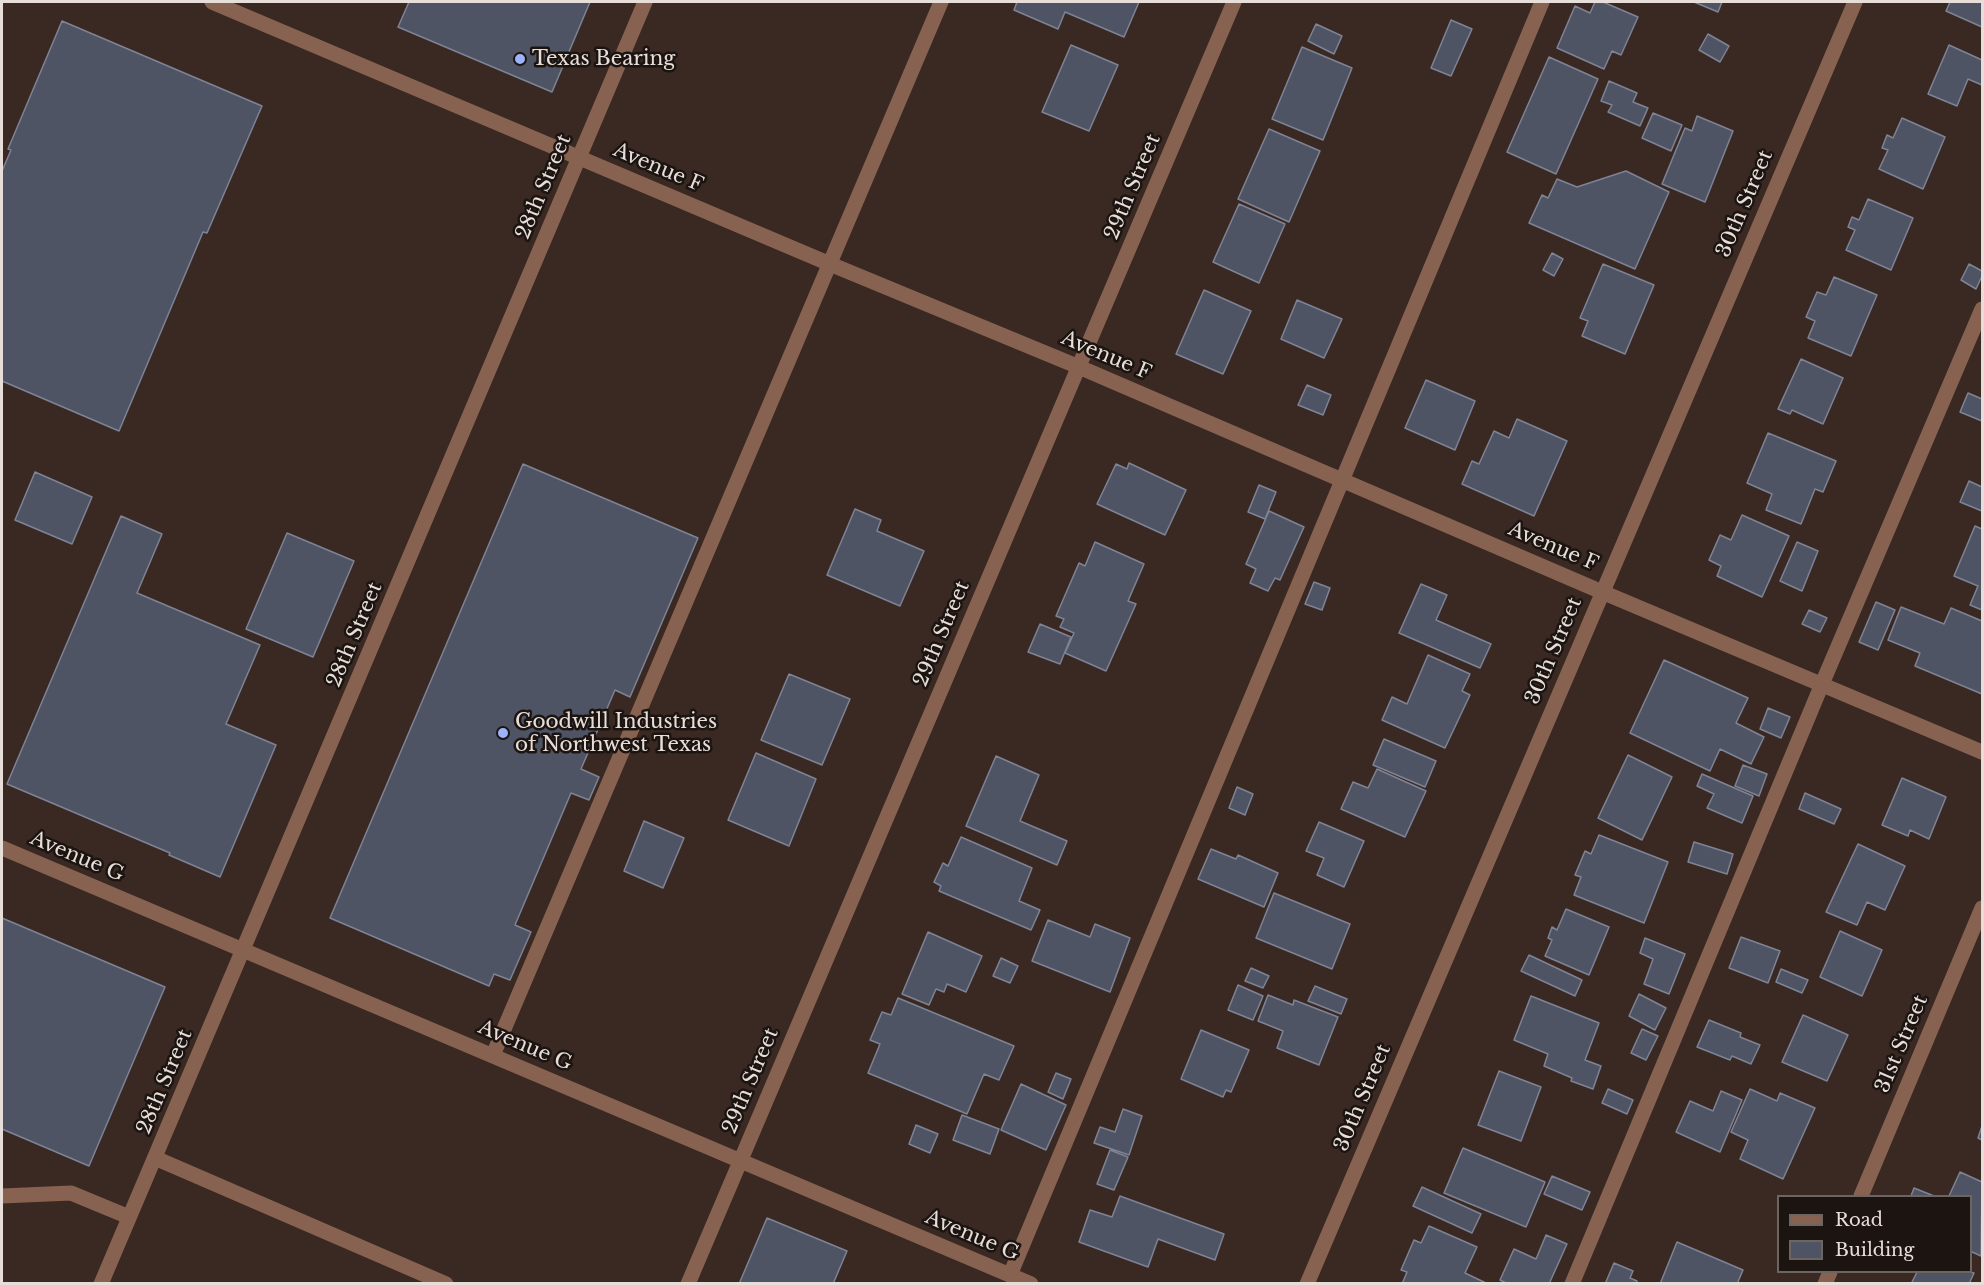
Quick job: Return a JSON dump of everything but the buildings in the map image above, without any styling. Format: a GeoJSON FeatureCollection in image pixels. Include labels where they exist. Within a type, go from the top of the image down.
{"type":"FeatureCollection","features":[{"type":"Feature","properties":{"kind":"street","name":"Avenue F"},"geometry":{"type":"LineString","coordinates":[[212,2],[1079,367],[1602,592],[1983,752]]}},
{"type":"Feature","properties":{"kind":"street","name":"28th Street"},"geometry":{"type":"LineString","coordinates":[[101,1284],[645,2]]}},
{"type":"Feature","properties":{"kind":"street"},"geometry":{"type":"LineString","coordinates":[[493,1055],[940,2]]}},
{"type":"Feature","properties":{"kind":"street","name":"29th Street"},"geometry":{"type":"LineString","coordinates":[[688,1284],[1234,2]]}},
{"type":"Feature","properties":{"kind":"street"},"geometry":{"type":"LineString","coordinates":[[1010,1275],[1542,2]]}},
{"type":"Feature","properties":{"kind":"street","name":"30th Street"},"geometry":{"type":"LineString","coordinates":[[1307,1284],[1855,2]]}},
{"type":"Feature","properties":{"kind":"street"},"geometry":{"type":"LineString","coordinates":[[1572,1284],[1822,684],[1983,309]]}},
{"type":"Feature","properties":{"kind":"street","name":"Avenue G"},"geometry":{"type":"LineString","coordinates":[[2,848],[1031,1284]]}},
{"type":"Feature","properties":{"kind":"street","name":"31st Street"},"geometry":{"type":"LineString","coordinates":[[1862,1195],[1983,908]]}},
{"type":"Feature","properties":{"kind":"street"},"geometry":{"type":"LineString","coordinates":[[155,1158],[446,1284]]}},
{"type":"Feature","properties":{"kind":"street"},"geometry":{"type":"LineString","coordinates":[[2,1196],[71,1193],[129,1217]]}},
{"type":"Feature","properties":{"kind":"place","name":"Texas Bearing"},"geometry":{"type":"Point","coordinates":[520,59]}},
{"type":"Feature","properties":{"kind":"place","name":"Goodwill Industries of Northwest Texas"},"geometry":{"type":"Point","coordinates":[503,733]}}]}
